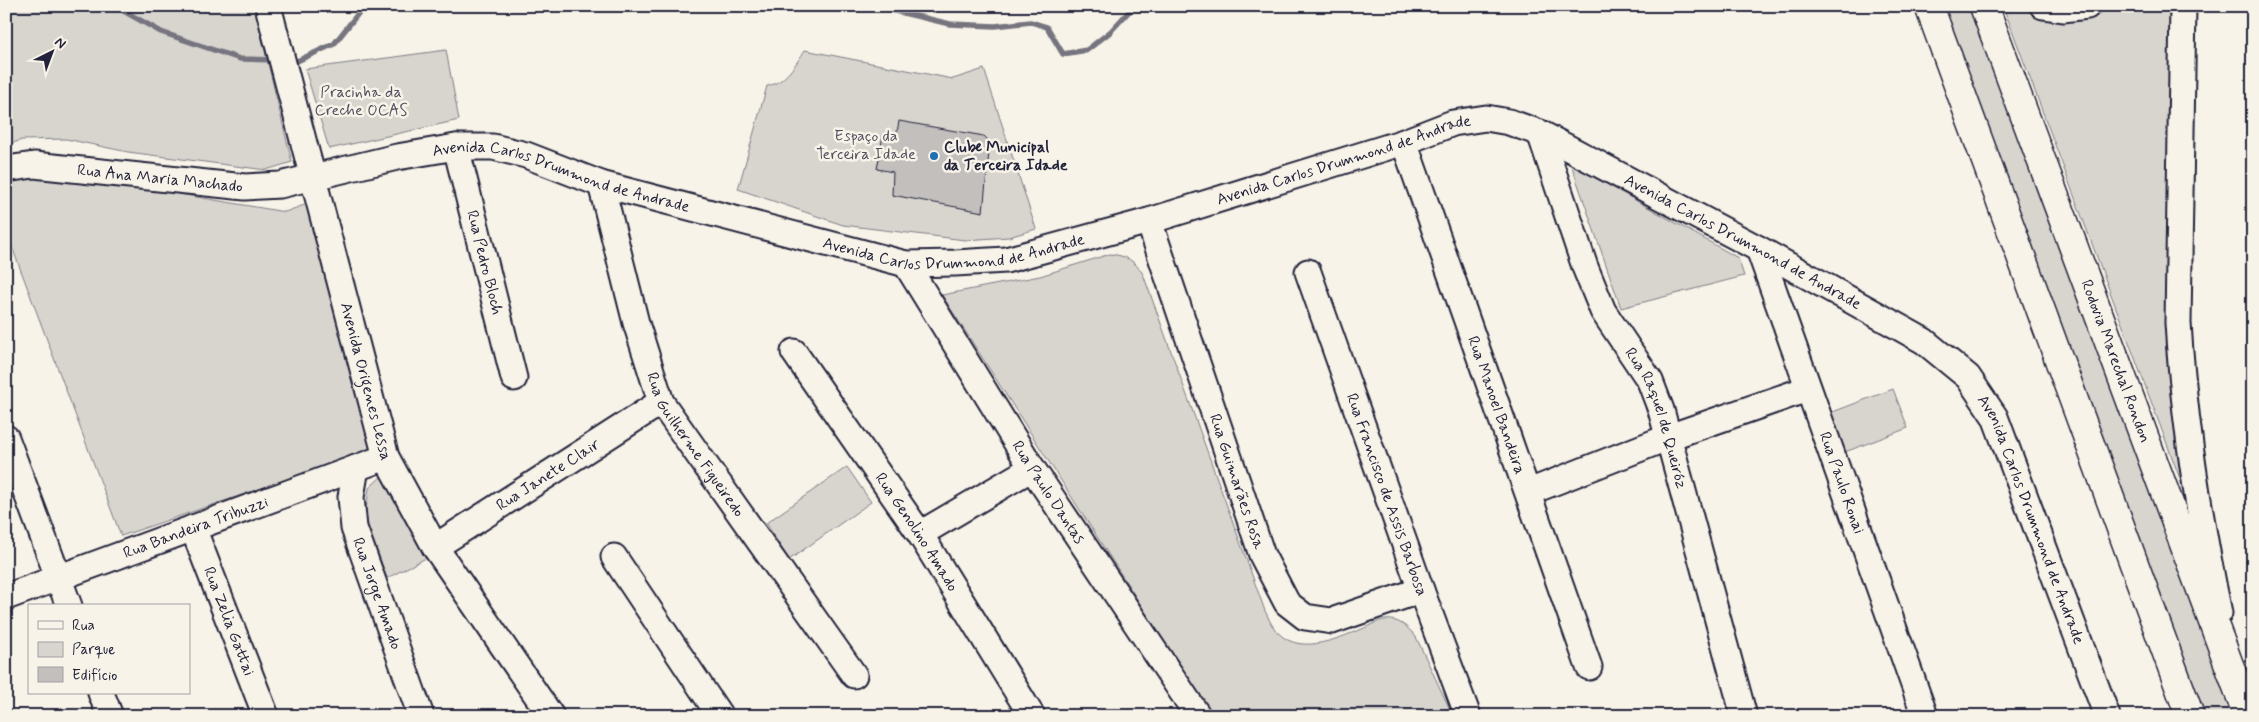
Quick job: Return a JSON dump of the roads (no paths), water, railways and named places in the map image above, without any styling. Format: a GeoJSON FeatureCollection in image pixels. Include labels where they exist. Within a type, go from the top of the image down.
{"type":"FeatureCollection","features":[{"type":"Feature","properties":{"kind":"highway"},"geometry":{"type":"LineString","coordinates":[[1916,6],[1974,125]]}},
{"type":"Feature","properties":{"kind":"highway"},"geometry":{"type":"LineString","coordinates":[[1929,6],[2190,716]]}},
{"type":"Feature","properties":{"kind":"highway","name":"Rodovia Marechal Rondon"},"geometry":{"type":"LineString","coordinates":[[1984,6],[2249,716]]}},
{"type":"Feature","properties":{"kind":"street","name":"Avenida Origenes Lessa"},"geometry":{"type":"LineString","coordinates":[[268,6],[386,457],[435,548],[552,716]]}},
{"type":"Feature","properties":{"kind":"street"},"geometry":{"type":"LineString","coordinates":[[2043,6],[2062,10],[2087,6]]}},
{"type":"Feature","properties":{"kind":"street"},"geometry":{"type":"LineString","coordinates":[[2183,6],[2178,323],[2181,370],[2194,476],[2220,620],[2249,716]]}},
{"type":"Feature","properties":{"kind":"street","name":"Avenida Carlos Drummond de Andrade"},"geometry":{"type":"LineString","coordinates":[[314,178],[396,157],[456,146],[493,147],[526,155],[601,184],[906,264],[955,263],[1006,260],[1149,221],[1404,142],[1453,123],[1486,118],[1509,122],[1540,133],[1759,248],[1924,340],[1968,377],[1995,417],[2107,716]]}},
{"type":"Feature","properties":{"kind":"street","name":"Rua Raquel de Queiróz"},"geometry":{"type":"LineString","coordinates":[[1540,133],[1585,267],[1603,311],[1650,381],[1661,410],[1744,716]]}},
{"type":"Feature","properties":{"kind":"street","name":"Rua Manoel Bandeira"},"geometry":{"type":"LineString","coordinates":[[1404,142],[1590,667]]}},
{"type":"Feature","properties":{"kind":"street","name":"Rua Pedro Bloch"},"geometry":{"type":"LineString","coordinates":[[456,146],[514,378]]}},
{"type":"Feature","properties":{"kind":"street","name":"Rua Ana Maria Machado"},"geometry":{"type":"LineString","coordinates":[[6,169],[34,165],[246,187],[280,185],[314,178]]}},
{"type":"Feature","properties":{"kind":"street","name":"Rua Guilherme Figueiredo"},"geometry":{"type":"LineString","coordinates":[[601,184],[636,322],[661,402],[854,675]]}},
{"type":"Feature","properties":{"kind":"street","name":"Rua Guimarães Rosa"},"geometry":{"type":"LineString","coordinates":[[1149,221],[1262,555],[1287,603],[1305,617],[1332,621],[1421,590]]}},
{"type":"Feature","properties":{"kind":"street","name":"Rua Paulo Ronai"},"geometry":{"type":"LineString","coordinates":[[1759,248],[1925,716]]}},
{"type":"Feature","properties":{"kind":"street","name":"Rua Paulo Dantas"},"geometry":{"type":"LineString","coordinates":[[906,264],[1032,468],[1198,716]]}},
{"type":"Feature","properties":{"kind":"street","name":"Rua Francisco de Assis Barbosa"},"geometry":{"type":"LineString","coordinates":[[1308,272],[1421,590],[1468,716]]}},
{"type":"Feature","properties":{"kind":"street","name":"Rua Genolino Amado"},"geometry":{"type":"LineString","coordinates":[[794,352],[920,534],[1032,716]]}},
{"type":"Feature","properties":{"kind":"street"},"geometry":{"type":"LineString","coordinates":[[1529,492],[1668,437],[1808,389]]}},
{"type":"Feature","properties":{"kind":"street","name":"Rua Janete Clair"},"geometry":{"type":"LineString","coordinates":[[435,548],[661,402]]}},
{"type":"Feature","properties":{"kind":"street"},"geometry":{"type":"LineString","coordinates":[[6,438],[68,604]]}},
{"type":"Feature","properties":{"kind":"street","name":"Rua Bandeira Tribuzzi"},"geometry":{"type":"LineString","coordinates":[[6,597],[386,457]]}},
{"type":"Feature","properties":{"kind":"street","name":"Rua Jorge Amado"},"geometry":{"type":"LineString","coordinates":[[356,468],[352,497],[354,528],[421,716]]}},
{"type":"Feature","properties":{"kind":"street"},"geometry":{"type":"LineString","coordinates":[[920,534],[1032,468]]}},
{"type":"Feature","properties":{"kind":"street","name":"Rua Zelia Gattai"},"geometry":{"type":"LineString","coordinates":[[193,528],[266,716]]}},
{"type":"Feature","properties":{"kind":"street"},"geometry":{"type":"LineString","coordinates":[[614,557],[720,716]]}},
{"type":"Feature","properties":{"kind":"street"},"geometry":{"type":"LineString","coordinates":[[101,694],[110,716]]}},
{"type":"Feature","properties":{"kind":"waterway"},"geometry":{"type":"LineString","coordinates":[[115,6],[161,32],[240,59],[277,60]]}},
{"type":"Feature","properties":{"kind":"waterway"},"geometry":{"type":"LineString","coordinates":[[288,61],[297,61],[334,44],[364,6]]}},
{"type":"Feature","properties":{"kind":"waterway"},"geometry":{"type":"LineString","coordinates":[[888,6],[895,11],[950,24],[995,26],[1031,22],[1047,27],[1063,54],[1087,50],[1110,32],[1134,6]]}},
{"type":"Feature","properties":{"kind":"place","name":"Clube Municipal da Terceira Idade"},"geometry":{"type":"Point","coordinates":[934,156]}},
{"type":"Feature","properties":{"kind":"park label","name":"Pracinha da Creche OCAS"},"geometry":{"type":"Point","coordinates":[361,101]}},
{"type":"Feature","properties":{"kind":"park label","name":"Espaço da Terceira Idade"},"geometry":{"type":"Point","coordinates":[866,145]}}]}
